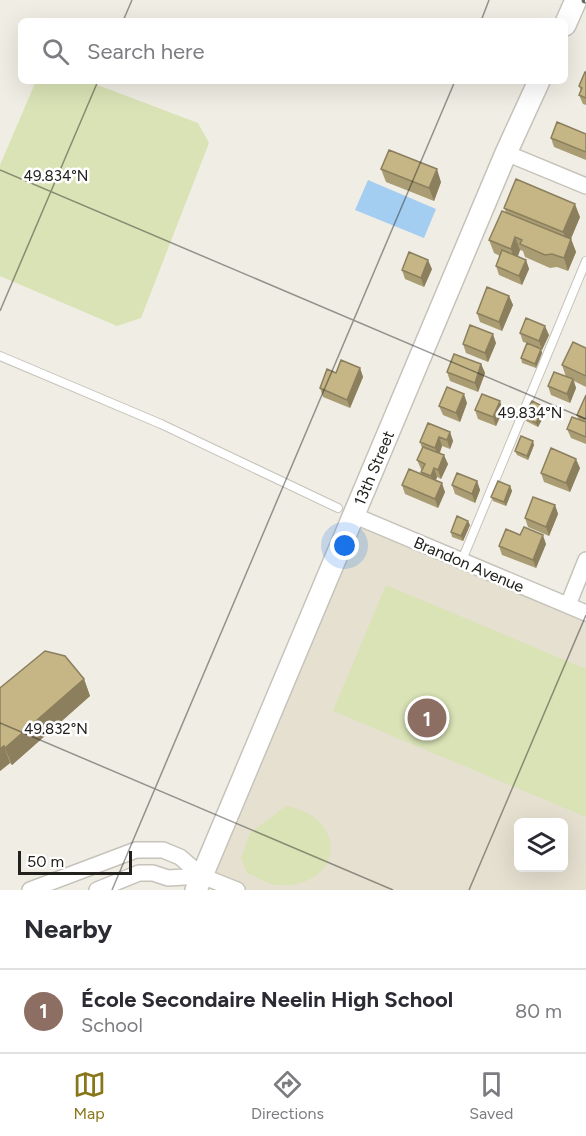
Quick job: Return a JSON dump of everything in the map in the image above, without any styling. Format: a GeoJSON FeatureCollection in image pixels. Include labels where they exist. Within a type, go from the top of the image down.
{"type":"FeatureCollection","features":[{"type":"Feature","properties":{"kind":"street"},"geometry":{"type":"LineString","coordinates":[[568,18],[576,0]]}},
{"type":"Feature","properties":{"kind":"street","name":"13th Street"},"geometry":{"type":"LineString","coordinates":[[199,883],[345,511],[538,84]]}},
{"type":"Feature","properties":{"kind":"street"},"geometry":{"type":"LineString","coordinates":[[506,153],[586,186]]}},
{"type":"Feature","properties":{"kind":"street","name":"Brandon Avenue"},"geometry":{"type":"LineString","coordinates":[[345,511],[586,613]]}},
{"type":"Feature","properties":{"kind":"street"},"geometry":{"type":"LineString","coordinates":[[568,605],[586,560]]}},
{"type":"Feature","properties":{"kind":"street"},"geometry":{"type":"LineString","coordinates":[[30,890],[136,850],[163,850],[180,857],[199,883]]}},
{"type":"Feature","properties":{"kind":"street"},"geometry":{"type":"LineString","coordinates":[[97,890],[138,873],[153,873],[168,878],[237,890]]}},
{"type":"Feature","properties":{"kind":"lane"},"geometry":{"type":"LineString","coordinates":[[462,560],[586,261]]}},
{"type":"Feature","properties":{"kind":"lane"},"geometry":{"type":"LineString","coordinates":[[0,356],[161,424],[345,511]]}},
{"type":"Feature","properties":{"kind":"shaded area"},"geometry":{"type":"Polygon","coordinates":[[[353,515],[586,613],[586,890],[235,890],[202,876],[353,515]]]}},
{"type":"Feature","properties":{"kind":"green space"},"geometry":{"type":"Polygon","coordinates":[[[35,84],[95,84],[198,123],[209,143],[141,318],[117,326],[0,276],[0,165],[35,84]]]}},
{"type":"Feature","properties":{"kind":"green space"},"geometry":{"type":"Polygon","coordinates":[[[386,585],[586,669],[586,817],[333,711],[386,585]]]}},
{"type":"Feature","properties":{"kind":"green space"},"geometry":{"type":"Polygon","coordinates":[[[286,806],[307,813],[321,824],[329,837],[330,852],[326,865],[315,876],[299,883],[274,885],[247,873],[241,858],[250,833],[286,806]]]}},
{"type":"Feature","properties":{"kind":"water"},"geometry":{"type":"Polygon","coordinates":[[[368,180],[436,209],[424,238],[355,210],[368,180]]]}},
{"type":"Feature","properties":{"kind":"building"},"geometry":{"type":"Polygon","coordinates":[[[585,72],[586,98],[579,95],[582,88],[579,86],[585,72]]]}},
{"type":"Feature","properties":{"kind":"building"},"geometry":{"type":"Polygon","coordinates":[[[557,122],[586,134],[586,152],[551,138],[557,122]]]}},
{"type":"Feature","properties":{"kind":"building"},"geometry":{"type":"Polygon","coordinates":[[[389,150],[437,169],[429,188],[381,169],[389,150]]]}},
{"type":"Feature","properties":{"kind":"building"},"geometry":{"type":"Polygon","coordinates":[[[516,179],[575,204],[563,232],[504,208],[516,179]]]}},
{"type":"Feature","properties":{"kind":"building"},"geometry":{"type":"Polygon","coordinates":[[[502,211],[571,239],[564,258],[552,254],[545,255],[520,244],[522,240],[515,237],[511,249],[489,240],[502,211]]]}},
{"type":"Feature","properties":{"kind":"building"},"geometry":{"type":"Polygon","coordinates":[[[502,250],[526,260],[519,276],[496,266],[502,250]]]}},
{"type":"Feature","properties":{"kind":"building"},"geometry":{"type":"Polygon","coordinates":[[[409,252],[428,260],[421,278],[402,270],[409,252]]]}},
{"type":"Feature","properties":{"kind":"building"},"geometry":{"type":"Polygon","coordinates":[[[487,287],[509,296],[499,322],[477,313],[487,287]]]}},
{"type":"Feature","properties":{"kind":"building"},"geometry":{"type":"Polygon","coordinates":[[[526,318],[545,326],[539,341],[520,333],[526,318]]]}},
{"type":"Feature","properties":{"kind":"building"},"geometry":{"type":"Polygon","coordinates":[[[470,325],[493,334],[485,353],[463,344],[470,325]]]}},
{"type":"Feature","properties":{"kind":"building"},"geometry":{"type":"Polygon","coordinates":[[[573,342],[586,348],[586,376],[562,365],[573,342]]]}},
{"type":"Feature","properties":{"kind":"building"},"geometry":{"type":"Polygon","coordinates":[[[527,343],[541,349],[535,364],[521,358],[527,343]]]}},
{"type":"Feature","properties":{"kind":"building"},"geometry":{"type":"Polygon","coordinates":[[[454,354],[481,364],[475,383],[447,372],[454,354]]]}},
{"type":"Feature","properties":{"kind":"building"},"geometry":{"type":"Polygon","coordinates":[[[341,360],[360,368],[347,400],[320,388],[327,369],[336,373],[341,360]]]}},
{"type":"Feature","properties":{"kind":"building"},"geometry":{"type":"Polygon","coordinates":[[[554,372],[573,379],[567,394],[548,386],[554,372]]]}},
{"type":"Feature","properties":{"kind":"building"},"geometry":{"type":"Polygon","coordinates":[[[447,387],[464,394],[456,413],[439,406],[447,387]]]}},
{"type":"Feature","properties":{"kind":"building"},"geometry":{"type":"Polygon","coordinates":[[[482,394],[500,401],[493,417],[475,410],[482,394]]]}},
{"type":"Feature","properties":{"kind":"building"},"geometry":{"type":"Polygon","coordinates":[[[586,395],[586,419],[577,415],[586,395]]]}},
{"type":"Feature","properties":{"kind":"building"},"geometry":{"type":"Polygon","coordinates":[[[532,401],[544,407],[536,423],[524,416],[532,401]]]}},
{"type":"Feature","properties":{"kind":"building"},"geometry":{"type":"Polygon","coordinates":[[[572,417],[586,422],[586,437],[567,429],[572,417]]]}},
{"type":"Feature","properties":{"kind":"building"},"geometry":{"type":"Polygon","coordinates":[[[428,423],[450,432],[447,440],[439,437],[435,448],[420,442],[428,423]]]}},
{"type":"Feature","properties":{"kind":"building"},"geometry":{"type":"Polygon","coordinates":[[[521,436],[533,441],[527,456],[515,451],[521,436]]]}},
{"type":"Feature","properties":{"kind":"building"},"geometry":{"type":"Polygon","coordinates":[[[423,447],[444,455],[438,470],[434,468],[431,476],[421,472],[425,464],[417,460],[423,447]]]}},
{"type":"Feature","properties":{"kind":"building"},"geometry":{"type":"Polygon","coordinates":[[[551,448],[576,459],[566,483],[541,473],[551,448]]]}},
{"type":"Feature","properties":{"kind":"building"},"geometry":{"type":"Polygon","coordinates":[[[409,469],[442,483],[435,499],[402,485],[409,469]]]}},
{"type":"Feature","properties":{"kind":"building"},"geometry":{"type":"Polygon","coordinates":[[[457,473],[477,481],[472,494],[452,485],[457,473]]]}},
{"type":"Feature","properties":{"kind":"building"},"geometry":{"type":"Polygon","coordinates":[[[498,481],[510,486],[504,502],[491,497],[498,481]]]}},
{"type":"Feature","properties":{"kind":"building"},"geometry":{"type":"Polygon","coordinates":[[[533,497],[555,505],[546,527],[525,518],[533,497]]]}},
{"type":"Feature","properties":{"kind":"building"},"geometry":{"type":"Polygon","coordinates":[[[457,516],[468,521],[461,536],[451,532],[457,516]]]}},
{"type":"Feature","properties":{"kind":"building"},"geometry":{"type":"Polygon","coordinates":[[[524,527],[543,535],[533,560],[499,546],[506,529],[520,535],[524,527]]]}},
{"type":"Feature","properties":{"kind":"building"},"geometry":{"type":"Polygon","coordinates":[[[45,651],[65,656],[84,679],[5,748],[4,746],[0,749],[0,688],[45,651]]]}},
{"type":"Feature","properties":{"kind":"place","name":"École Secondaire Neelin High School"},"geometry":{"type":"Point","coordinates":[427,718]}}]}
